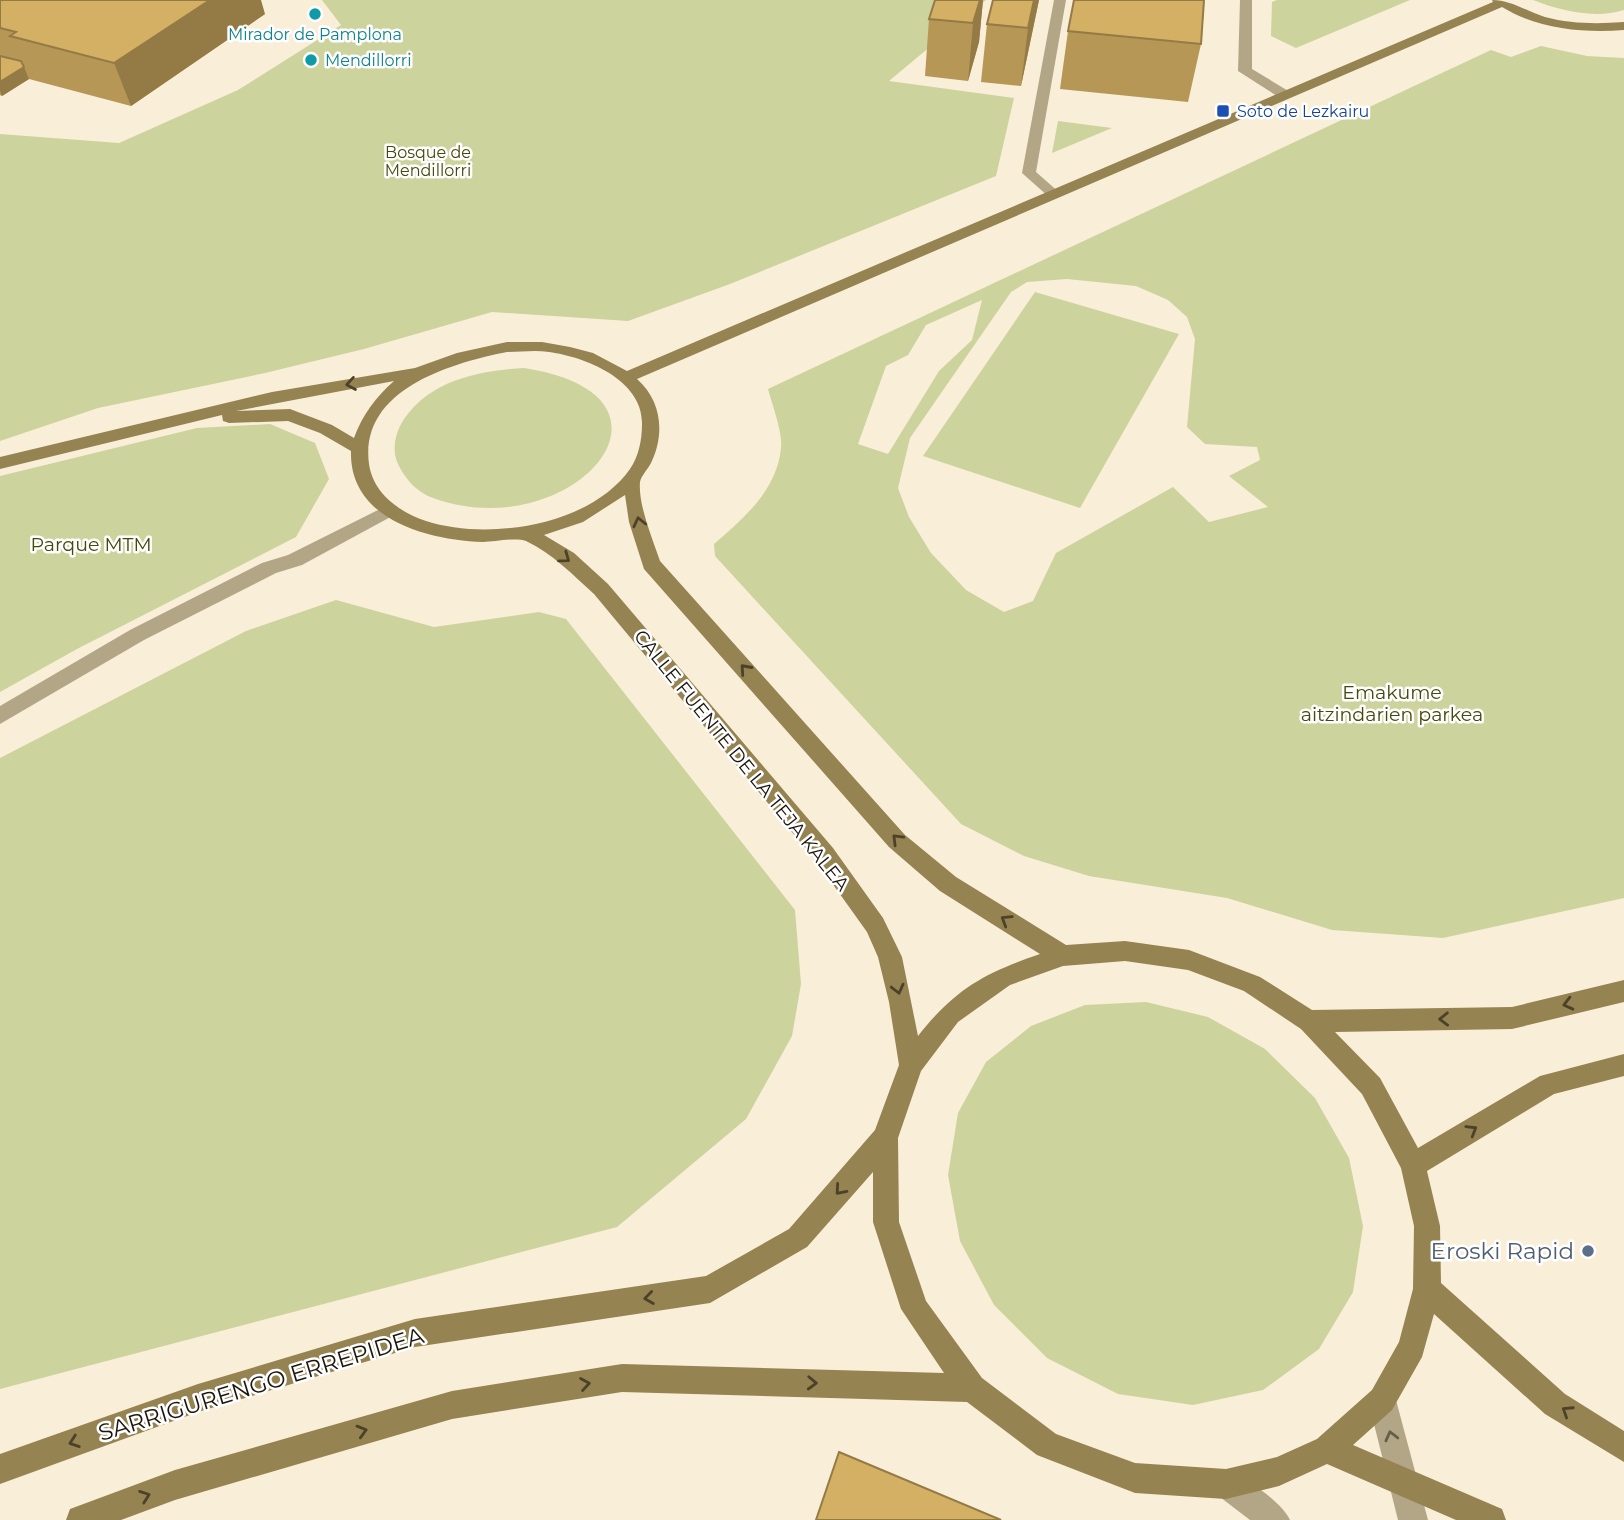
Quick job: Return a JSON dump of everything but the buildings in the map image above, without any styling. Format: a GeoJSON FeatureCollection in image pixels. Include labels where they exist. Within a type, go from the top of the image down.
{"type":"FeatureCollection","features":[{"type":"Feature","properties":{"kind":"main road"},"geometry":{"type":"LineString","coordinates":[[626,377],[1500,1],[1553,22],[1620,28]]}},
{"type":"Feature","properties":{"kind":"main road"},"geometry":{"type":"LineString","coordinates":[[0,463],[272,397],[419,372],[461,355],[506,346],[553,348],[594,358],[626,377],[645,399],[653,425],[648,452],[631,480],[604,503],[568,522],[526,533],[475,537],[428,528],[390,510],[371,492],[361,471],[359,448],[368,420],[389,394],[419,372]]}},
{"type":"Feature","properties":{"kind":"main road"},"geometry":{"type":"LineString","coordinates":[[147,427],[221,417],[290,415],[326,429],[359,448]]}},
{"type":"Feature","properties":{"kind":"main road"},"geometry":{"type":"LineString","coordinates":[[631,480],[638,522],[651,564],[897,841],[948,884],[1063,956]]}},
{"type":"Feature","properties":{"kind":"main road","name":"CALLE FUENTE DE LA TEJA KALEA"},"geometry":{"type":"LineString","coordinates":[[526,533],[567,558],[600,589],[825,855],[875,925],[890,957],[901,1002],[911,1065]]}},
{"type":"Feature","properties":{"kind":"main road"},"geometry":{"type":"LineString","coordinates":[[1125,951],[1189,960],[1252,984],[1309,1021],[1371,1086],[1413,1165],[1427,1226],[1427,1289],[1412,1348],[1382,1399],[1328,1449],[1279,1471],[1226,1483],[1135,1478],[1047,1445],[972,1388],[915,1309],[886,1222],[885,1139],[911,1065],[950,1014],[1002,976],[1063,956],[1125,951]]}},
{"type":"Feature","properties":{"kind":"main road"},"geometry":{"type":"LineString","coordinates":[[1309,1021],[1512,1018],[1624,991]]}},
{"type":"Feature","properties":{"kind":"main road"},"geometry":{"type":"LineString","coordinates":[[1413,1165],[1549,1084],[1624,1065]]}},
{"type":"Feature","properties":{"kind":"main road","name":"SARRIGURENGO ERREPIDEA"},"geometry":{"type":"LineString","coordinates":[[0,1469],[198,1398],[415,1332],[710,1289],[798,1238],[885,1139]]}},
{"type":"Feature","properties":{"kind":"main road"},"geometry":{"type":"LineString","coordinates":[[1427,1289],[1555,1404],[1624,1448]]}},
{"type":"Feature","properties":{"kind":"main road"},"geometry":{"type":"LineString","coordinates":[[80,1520],[175,1485],[452,1405],[622,1378],[972,1388]]}},
{"type":"Feature","properties":{"kind":"main road"},"geometry":{"type":"LineString","coordinates":[[1328,1449],[1491,1520]]}},
{"type":"Feature","properties":{"kind":"street"},"geometry":{"type":"LineString","coordinates":[[1054,194],[1029,173],[1060,0]]}},
{"type":"Feature","properties":{"kind":"street"},"geometry":{"type":"LineString","coordinates":[[1246,0],[1245,71],[1285,95]]}},
{"type":"Feature","properties":{"kind":"street"},"geometry":{"type":"LineString","coordinates":[[0,716],[136,635],[270,568],[295,560],[390,510]]}},
{"type":"Feature","properties":{"kind":"street"},"geometry":{"type":"LineString","coordinates":[[1382,1399],[1401,1482],[1413,1520]]}},
{"type":"Feature","properties":{"kind":"street"},"geometry":{"type":"LineString","coordinates":[[1226,1483],[1275,1520]]}},
{"type":"Feature","properties":{"kind":"green space","name":"Bosque de Mendillorri"},"geometry":{"type":"Polygon","coordinates":[[[322,0],[986,0],[889,81],[1014,98],[996,176],[730,284],[628,321],[492,312],[364,349],[98,408],[0,441],[0,134],[119,143],[238,90],[341,25],[322,0]]]}},
{"type":"Feature","properties":{"kind":"green space"},"geometry":{"type":"Polygon","coordinates":[[[1410,0],[1296,48],[1271,36],[1272,2],[1410,0]]]}},
{"type":"Feature","properties":{"kind":"green space"},"geometry":{"type":"Polygon","coordinates":[[[1533,0],[1624,0],[1624,10],[1590,14],[1533,0]]]}},
{"type":"Feature","properties":{"kind":"green space","name":"Emakume aitzindarien parkea"},"geometry":{"type":"Polygon","coordinates":[[[1541,46],[1587,56],[1624,58],[1624,898],[1443,938],[1332,930],[1227,898],[1089,876],[1024,856],[961,824],[715,556],[714,544],[757,502],[773,477],[778,463],[780,435],[768,389],[1491,50],[1511,57],[1541,46]],[[1067,279],[1027,282],[1011,292],[910,438],[898,488],[909,517],[931,553],[966,590],[1004,612],[1033,601],[1056,553],[1173,487],[1209,522],[1268,507],[1229,476],[1260,460],[1257,447],[1205,444],[1187,427],[1195,339],[1187,317],[1168,300],[1136,286],[1067,279]],[[982,300],[926,325],[908,355],[886,366],[858,444],[888,454],[939,371],[972,340],[982,300]]]}},
{"type":"Feature","properties":{"kind":"green space"},"geometry":{"type":"Polygon","coordinates":[[[1058,121],[1112,128],[1052,153],[1058,121]]]}},
{"type":"Feature","properties":{"kind":"green space"},"geometry":{"type":"Polygon","coordinates":[[[1035,292],[1179,334],[1080,508],[923,456],[1035,292]]]}},
{"type":"Feature","properties":{"kind":"green space"},"geometry":{"type":"Polygon","coordinates":[[[524,368],[578,384],[606,407],[611,435],[598,462],[570,486],[531,503],[484,508],[433,498],[422,493],[405,476],[395,451],[400,426],[411,411],[423,398],[454,381],[488,372],[524,368]]]}},
{"type":"Feature","properties":{"kind":"green space","name":"Parque MTM"},"geometry":{"type":"Polygon","coordinates":[[[270,424],[315,443],[329,479],[296,537],[77,649],[0,692],[0,476],[197,428],[270,424]]]}},
{"type":"Feature","properties":{"kind":"green space"},"geometry":{"type":"Polygon","coordinates":[[[336,600],[434,627],[539,612],[566,619],[795,910],[801,984],[792,1036],[746,1119],[617,1227],[0,1389],[0,758],[246,631],[336,600]]]}},
{"type":"Feature","properties":{"kind":"green space"},"geometry":{"type":"Polygon","coordinates":[[[1146,1002],[1208,1017],[1265,1049],[1315,1098],[1349,1158],[1363,1226],[1353,1292],[1319,1349],[1263,1390],[1193,1405],[1118,1394],[1047,1358],[994,1305],[960,1241],[948,1175],[958,1113],[986,1062],[1031,1026],[1085,1005],[1146,1002]]]}},
{"type":"Feature","properties":{"kind":"place","name":"Mirador de Pamplona"},"geometry":{"type":"Point","coordinates":[315,14]}},
{"type":"Feature","properties":{"kind":"place","name":"Mendillorri"},"geometry":{"type":"Point","coordinates":[311,60]}},
{"type":"Feature","properties":{"kind":"place","name":"Soto de Lezkairu"},"geometry":{"type":"Point","coordinates":[1223,111]}},
{"type":"Feature","properties":{"kind":"place","name":"Eroski Rapid"},"geometry":{"type":"Point","coordinates":[1588,1251]}}]}
